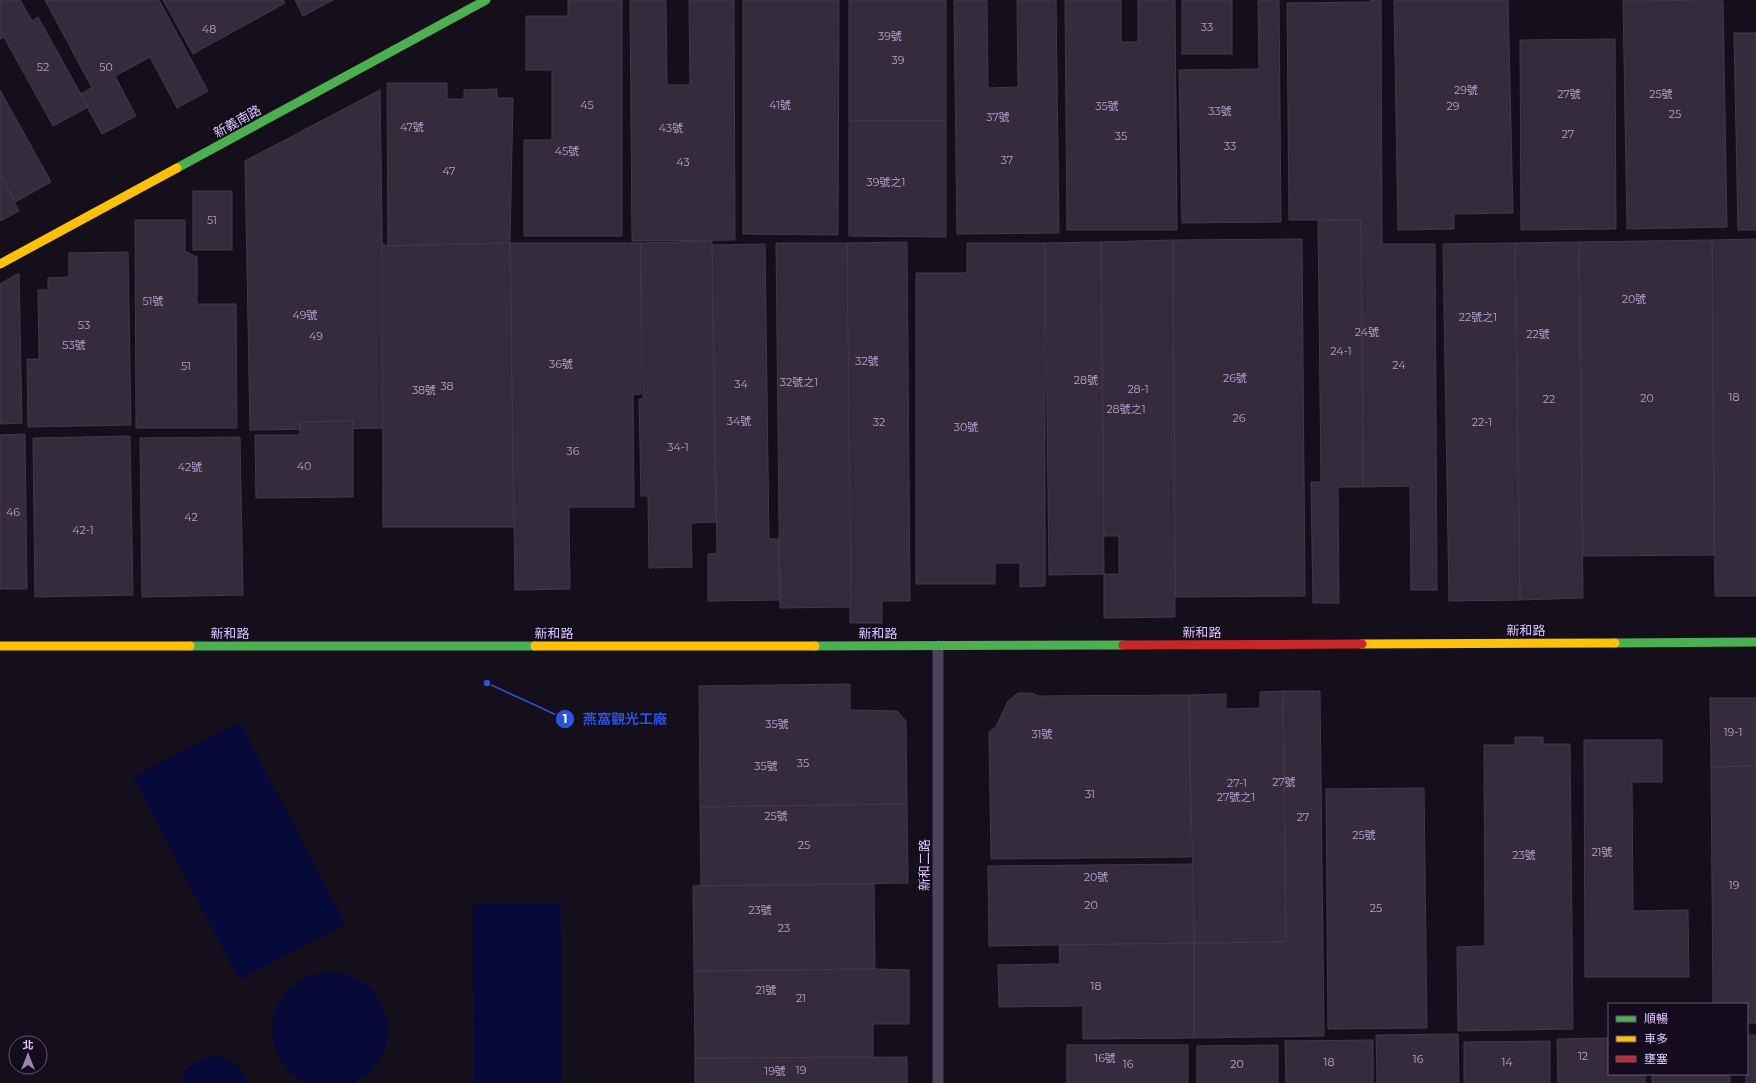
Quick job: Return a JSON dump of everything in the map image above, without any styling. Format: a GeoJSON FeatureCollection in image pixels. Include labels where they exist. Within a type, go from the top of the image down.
{"type":"FeatureCollection","features":[{"type":"Feature","properties":{"kind":"street","name":"新義南路"},"geometry":{"type":"LineString","coordinates":[[0,264],[486,0]]}},
{"type":"Feature","properties":{"kind":"street","name":"新和路"},"geometry":{"type":"LineString","coordinates":[[0,646],[938,646],[1756,642]]}},
{"type":"Feature","properties":{"kind":"lane","name":"新和二路"},"geometry":{"type":"LineString","coordinates":[[938,646],[938,1083]]}},
{"type":"Feature","properties":{"kind":"shaded area"},"geometry":{"type":"Polygon","coordinates":[[[240,722],[346,924],[239,980],[133,777],[240,722]]]}},
{"type":"Feature","properties":{"kind":"shaded area"},"geometry":{"type":"Polygon","coordinates":[[[473,904],[561,904],[562,1083],[474,1083],[473,904]]]}},
{"type":"Feature","properties":{"kind":"shaded area"},"geometry":{"type":"Polygon","coordinates":[[[319,973],[341,973],[362,982],[371,989],[378,998],[387,1019],[387,1041],[378,1062],[371,1071],[362,1078],[349,1084],[311,1084],[298,1078],[289,1071],[282,1062],[273,1041],[273,1019],[282,998],[289,989],[298,982],[319,973]]]}},
{"type":"Feature","properties":{"kind":"shaded area"},"geometry":{"type":"Polygon","coordinates":[[[213,1056],[225,1059],[235,1064],[242,1072],[247,1083],[181,1083],[185,1072],[192,1064],[207,1057],[213,1056]]]}},
{"type":"Feature","properties":{"kind":"building"},"geometry":{"type":"Polygon","coordinates":[[[0,0],[20,0],[32,21],[38,17],[88,107],[53,126],[4,37],[0,39],[0,0]]]}},
{"type":"Feature","properties":{"kind":"building"},"geometry":{"type":"Polygon","coordinates":[[[45,0],[159,0],[208,91],[177,108],[150,57],[115,76],[136,116],[102,134],[80,94],[92,88],[45,0]]]}},
{"type":"Feature","properties":{"kind":"building"},"geometry":{"type":"Polygon","coordinates":[[[163,0],[283,0],[285,3],[193,54],[163,0]]]}},
{"type":"Feature","properties":{"kind":"building"},"geometry":{"type":"Polygon","coordinates":[[[295,0],[333,0],[303,16],[295,0]]]}},
{"type":"Feature","properties":{"kind":"building"},"geometry":{"type":"Polygon","coordinates":[[[568,0],[622,0],[622,236],[524,236],[524,140],[552,140],[552,70],[526,70],[526,16],[568,16],[568,0]]]}},
{"type":"Feature","properties":{"kind":"building"},"geometry":{"type":"Polygon","coordinates":[[[630,0],[666,0],[667,85],[690,85],[689,0],[734,0],[735,240],[632,241],[630,0]]]}},
{"type":"Feature","properties":{"kind":"building"},"geometry":{"type":"Polygon","coordinates":[[[743,0],[839,0],[838,235],[743,234],[743,0]]]}},
{"type":"Feature","properties":{"kind":"building"},"geometry":{"type":"Polygon","coordinates":[[[849,0],[946,0],[946,121],[849,121],[849,0]]]}},
{"type":"Feature","properties":{"kind":"building"},"geometry":{"type":"Polygon","coordinates":[[[954,0],[987,0],[988,88],[1018,87],[1017,0],[1056,0],[1059,233],[957,234],[954,0]]]}},
{"type":"Feature","properties":{"kind":"building"},"geometry":{"type":"Polygon","coordinates":[[[1065,0],[1121,0],[1121,42],[1138,42],[1138,0],[1175,0],[1177,230],[1067,230],[1065,0]]]}},
{"type":"Feature","properties":{"kind":"building"},"geometry":{"type":"Polygon","coordinates":[[[1182,0],[1232,0],[1232,54],[1182,54],[1182,0]]]}},
{"type":"Feature","properties":{"kind":"building"},"geometry":{"type":"Polygon","coordinates":[[[1258,0],[1279,0],[1281,222],[1182,223],[1179,70],[1259,69],[1258,0]]]}},
{"type":"Feature","properties":{"kind":"building"},"geometry":{"type":"Polygon","coordinates":[[[1371,0],[1381,0],[1382,244],[1435,244],[1437,590],[1411,590],[1410,486],[1363,487],[1361,220],[1289,220],[1287,3],[1371,2],[1371,0]]]}},
{"type":"Feature","properties":{"kind":"building"},"geometry":{"type":"Polygon","coordinates":[[[1394,0],[1508,0],[1513,213],[1454,214],[1454,229],[1398,230],[1394,0]]]}},
{"type":"Feature","properties":{"kind":"building"},"geometry":{"type":"Polygon","coordinates":[[[1623,0],[1723,1],[1727,227],[1627,229],[1623,0]]]}},
{"type":"Feature","properties":{"kind":"building"},"geometry":{"type":"Polygon","coordinates":[[[1734,33],[1756,33],[1756,230],[1738,230],[1734,33]]]}},
{"type":"Feature","properties":{"kind":"building"},"geometry":{"type":"Polygon","coordinates":[[[1615,39],[1616,229],[1521,230],[1520,40],[1615,39]]]}},
{"type":"Feature","properties":{"kind":"building"},"geometry":{"type":"Polygon","coordinates":[[[387,83],[447,83],[447,99],[464,99],[464,90],[497,89],[497,98],[513,98],[510,243],[388,246],[387,83]]]}},
{"type":"Feature","properties":{"kind":"building"},"geometry":{"type":"Polygon","coordinates":[[[0,90],[51,182],[15,202],[0,174],[0,90]]]}},
{"type":"Feature","properties":{"kind":"building"},"geometry":{"type":"Polygon","coordinates":[[[380,90],[385,428],[250,430],[245,161],[380,90]]]}},
{"type":"Feature","properties":{"kind":"building"},"geometry":{"type":"Polygon","coordinates":[[[849,121],[946,121],[946,237],[849,236],[849,121]]]}},
{"type":"Feature","properties":{"kind":"building"},"geometry":{"type":"Polygon","coordinates":[[[0,174],[19,211],[0,221],[0,174]]]}},
{"type":"Feature","properties":{"kind":"building"},"geometry":{"type":"Polygon","coordinates":[[[193,191],[232,191],[232,250],[193,250],[193,191]]]}},
{"type":"Feature","properties":{"kind":"building"},"geometry":{"type":"Polygon","coordinates":[[[135,220],[185,220],[185,251],[197,257],[197,304],[236,304],[237,428],[136,428],[135,220]]]}},
{"type":"Feature","properties":{"kind":"building"},"geometry":{"type":"Polygon","coordinates":[[[1361,220],[1363,487],[1338,487],[1339,603],[1313,603],[1311,482],[1321,482],[1318,221],[1361,220]]]}},
{"type":"Feature","properties":{"kind":"building"},"geometry":{"type":"Polygon","coordinates":[[[1302,239],[1305,596],[1175,597],[1173,240],[1302,239]]]}},
{"type":"Feature","properties":{"kind":"building"},"geometry":{"type":"Polygon","coordinates":[[[1756,239],[1756,596],[1715,596],[1712,240],[1756,239]]]}},
{"type":"Feature","properties":{"kind":"building"},"geometry":{"type":"Polygon","coordinates":[[[1173,240],[1175,617],[1104,618],[1104,574],[1119,574],[1119,536],[1104,536],[1101,242],[1173,240]]]}},
{"type":"Feature","properties":{"kind":"building"},"geometry":{"type":"Polygon","coordinates":[[[1712,240],[1714,555],[1583,556],[1579,242],[1712,240]]]}},
{"type":"Feature","properties":{"kind":"building"},"geometry":{"type":"Polygon","coordinates":[[[712,241],[716,522],[691,523],[692,567],[649,568],[648,496],[641,496],[639,399],[643,399],[641,243],[712,241]]]}},
{"type":"Feature","properties":{"kind":"building"},"geometry":{"type":"Polygon","coordinates":[[[907,242],[910,601],[882,601],[882,623],[850,623],[847,243],[907,242]]]}},
{"type":"Feature","properties":{"kind":"building"},"geometry":{"type":"Polygon","coordinates":[[[1101,242],[1104,574],[1049,575],[1045,243],[1101,242]]]}},
{"type":"Feature","properties":{"kind":"building"},"geometry":{"type":"Polygon","coordinates":[[[1579,242],[1583,598],[1520,600],[1515,243],[1579,242]]]}},
{"type":"Feature","properties":{"kind":"building"},"geometry":{"type":"Polygon","coordinates":[[[510,243],[514,527],[383,527],[382,244],[388,246],[510,243]]]}},
{"type":"Feature","properties":{"kind":"building"},"geometry":{"type":"Polygon","coordinates":[[[510,243],[641,243],[641,394],[633,395],[634,507],[569,507],[570,589],[515,590],[510,243]]]}},
{"type":"Feature","properties":{"kind":"building"},"geometry":{"type":"Polygon","coordinates":[[[776,243],[847,243],[851,607],[780,608],[776,243]]]}},
{"type":"Feature","properties":{"kind":"building"},"geometry":{"type":"Polygon","coordinates":[[[967,243],[1045,243],[1045,586],[1020,587],[1020,563],[995,563],[995,584],[916,584],[916,273],[967,273],[967,243]]]}},
{"type":"Feature","properties":{"kind":"building"},"geometry":{"type":"Polygon","coordinates":[[[1515,243],[1520,600],[1449,601],[1443,244],[1515,243]]]}},
{"type":"Feature","properties":{"kind":"building"},"geometry":{"type":"Polygon","coordinates":[[[765,244],[769,539],[779,539],[780,600],[708,601],[708,554],[717,553],[712,245],[765,244]]]}},
{"type":"Feature","properties":{"kind":"building"},"geometry":{"type":"Polygon","coordinates":[[[128,252],[131,425],[28,427],[27,359],[39,359],[38,290],[48,290],[48,278],[69,277],[69,253],[128,252]]]}},
{"type":"Feature","properties":{"kind":"building"},"geometry":{"type":"Polygon","coordinates":[[[19,273],[22,423],[0,424],[0,284],[19,273]]]}},
{"type":"Feature","properties":{"kind":"building"},"geometry":{"type":"Polygon","coordinates":[[[353,421],[353,497],[256,498],[255,435],[300,435],[300,422],[353,421]]]}},
{"type":"Feature","properties":{"kind":"building"},"geometry":{"type":"Polygon","coordinates":[[[25,434],[27,589],[0,589],[0,435],[25,434]]]}},
{"type":"Feature","properties":{"kind":"building"},"geometry":{"type":"Polygon","coordinates":[[[130,436],[133,595],[35,597],[33,438],[130,436]]]}},
{"type":"Feature","properties":{"kind":"building"},"geometry":{"type":"Polygon","coordinates":[[[240,437],[243,595],[142,597],[140,438],[240,437]]]}},
{"type":"Feature","properties":{"kind":"building"},"geometry":{"type":"Polygon","coordinates":[[[850,684],[850,710],[897,711],[906,721],[907,804],[700,807],[699,686],[850,684]]]}},
{"type":"Feature","properties":{"kind":"building"},"geometry":{"type":"Polygon","coordinates":[[[1283,691],[1320,691],[1324,1036],[1194,1038],[1194,943],[1286,942],[1283,691]]]}},
{"type":"Feature","properties":{"kind":"building"},"geometry":{"type":"Polygon","coordinates":[[[1283,691],[1286,942],[1194,943],[1189,695],[1226,694],[1226,709],[1260,708],[1260,692],[1283,691]]]}},
{"type":"Feature","properties":{"kind":"building"},"geometry":{"type":"Polygon","coordinates":[[[1018,693],[1031,693],[1038,696],[1189,695],[1191,857],[991,859],[989,732],[996,727],[1008,701],[1018,693]]]}},
{"type":"Feature","properties":{"kind":"building"},"geometry":{"type":"Polygon","coordinates":[[[1710,698],[1756,698],[1756,766],[1711,767],[1710,698]]]}},
{"type":"Feature","properties":{"kind":"building"},"geometry":{"type":"Polygon","coordinates":[[[1515,737],[1543,737],[1543,744],[1570,744],[1573,1029],[1458,1031],[1457,947],[1485,946],[1484,745],[1515,745],[1515,737]]]}},
{"type":"Feature","properties":{"kind":"building"},"geometry":{"type":"Polygon","coordinates":[[[1584,740],[1662,740],[1662,782],[1632,782],[1633,911],[1688,910],[1689,977],[1585,977],[1584,740]]]}},
{"type":"Feature","properties":{"kind":"building"},"geometry":{"type":"Polygon","coordinates":[[[1756,766],[1756,1023],[1748,1023],[1748,1003],[1713,1003],[1711,767],[1756,766]]]}},
{"type":"Feature","properties":{"kind":"building"},"geometry":{"type":"Polygon","coordinates":[[[1424,788],[1427,1028],[1328,1029],[1326,789],[1424,788]]]}},
{"type":"Feature","properties":{"kind":"building"},"geometry":{"type":"Polygon","coordinates":[[[907,804],[908,883],[701,886],[700,807],[907,804]]]}},
{"type":"Feature","properties":{"kind":"building"},"geometry":{"type":"Polygon","coordinates":[[[1193,864],[1194,943],[989,946],[988,866],[1193,864]]]}},
{"type":"Feature","properties":{"kind":"building"},"geometry":{"type":"Polygon","coordinates":[[[874,884],[875,969],[694,971],[693,886],[874,884]]]}},
{"type":"Feature","properties":{"kind":"building"},"geometry":{"type":"Polygon","coordinates":[[[1194,943],[1194,1038],[1083,1039],[1083,1006],[999,1007],[998,965],[1060,964],[1059,945],[1194,943]]]}},
{"type":"Feature","properties":{"kind":"building"},"geometry":{"type":"Polygon","coordinates":[[[909,970],[909,1024],[873,1024],[873,1057],[695,1058],[694,971],[909,970]]]}},
{"type":"Feature","properties":{"kind":"building"},"geometry":{"type":"Polygon","coordinates":[[[1458,1034],[1459,1083],[1377,1083],[1376,1035],[1458,1034]]]}},
{"type":"Feature","properties":{"kind":"building"},"geometry":{"type":"Polygon","coordinates":[[[1748,1035],[1756,1035],[1756,1083],[1746,1083],[1746,1075],[1748,1075],[1748,1035]]]}},
{"type":"Feature","properties":{"kind":"building"},"geometry":{"type":"Polygon","coordinates":[[[1608,1038],[1608,1075],[1645,1075],[1645,1083],[1558,1083],[1557,1039],[1608,1038]]]}},
{"type":"Feature","properties":{"kind":"building"},"geometry":{"type":"Polygon","coordinates":[[[1373,1040],[1373,1083],[1286,1083],[1285,1041],[1373,1040]]]}},
{"type":"Feature","properties":{"kind":"building"},"geometry":{"type":"Polygon","coordinates":[[[1550,1041],[1550,1083],[1464,1083],[1464,1042],[1550,1041]]]}},
{"type":"Feature","properties":{"kind":"building"},"geometry":{"type":"Polygon","coordinates":[[[1067,1045],[1188,1045],[1188,1083],[1067,1083],[1067,1045]]]}},
{"type":"Feature","properties":{"kind":"building"},"geometry":{"type":"Polygon","coordinates":[[[1278,1045],[1278,1083],[1197,1083],[1197,1046],[1278,1045]]]}},
{"type":"Feature","properties":{"kind":"building"},"geometry":{"type":"Polygon","coordinates":[[[907,1057],[907,1083],[695,1083],[695,1058],[907,1057]]]}},
{"type":"Feature","properties":{"kind":"building"},"geometry":{"type":"Polygon","coordinates":[[[1652,1075],[1730,1075],[1730,1083],[1652,1083],[1652,1075]]]}},
{"type":"Feature","properties":{"kind":"traffic: fast"},"geometry":{"type":"LineString","coordinates":[[177,168],[486,0]]}},
{"type":"Feature","properties":{"kind":"traffic: fast"},"geometry":{"type":"LineString","coordinates":[[1615,643],[1756,642]]}},
{"type":"Feature","properties":{"kind":"traffic: fast"},"geometry":{"type":"LineString","coordinates":[[815,646],[1123,645]]}},
{"type":"Feature","properties":{"kind":"traffic: fast"},"geometry":{"type":"LineString","coordinates":[[190,646],[535,646]]}},
{"type":"Feature","properties":{"kind":"traffic: slow"},"geometry":{"type":"LineString","coordinates":[[0,264],[177,168]]}},
{"type":"Feature","properties":{"kind":"traffic: slow"},"geometry":{"type":"LineString","coordinates":[[1362,644],[1615,643]]}},
{"type":"Feature","properties":{"kind":"traffic: slow"},"geometry":{"type":"LineString","coordinates":[[0,646],[190,646]]}},
{"type":"Feature","properties":{"kind":"traffic: slow"},"geometry":{"type":"LineString","coordinates":[[535,646],[815,646]]}},
{"type":"Feature","properties":{"kind":"traffic: jam"},"geometry":{"type":"LineString","coordinates":[[1123,645],[1362,644]]}},
{"type":"Feature","properties":{"kind":"place","name":"燕窩觀光工廠"},"geometry":{"type":"Point","coordinates":[487,683]}}]}
